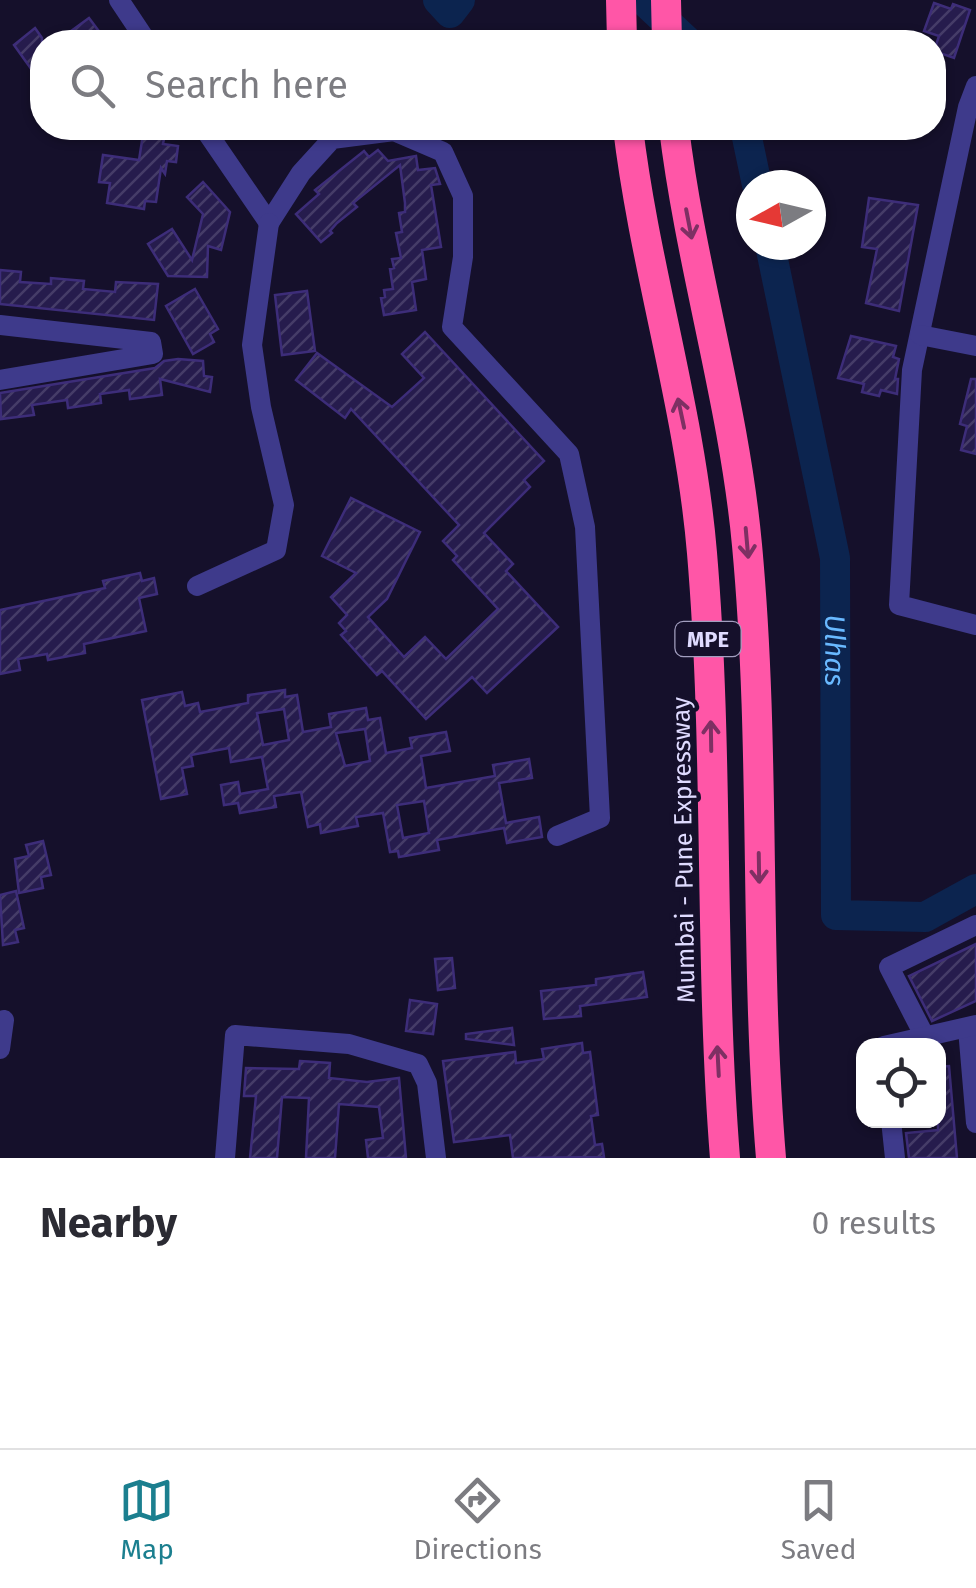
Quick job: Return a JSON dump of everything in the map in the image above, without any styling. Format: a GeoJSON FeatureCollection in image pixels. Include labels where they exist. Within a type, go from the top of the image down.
{"type":"FeatureCollection","features":[{"type":"Feature","properties":{"kind":"highway","name":"Mumbai - Pune Expressway"},"geometry":{"type":"LineString","coordinates":[[630,140],[636,191],[694,476],[702,552],[710,664],[717,1056],[725,1158]]}},
{"type":"Feature","properties":{"kind":"highway","name":"MPE"},"geometry":{"type":"LineString","coordinates":[[676,140],[739,468],[747,548],[755,662],[762,1053],[771,1158]]}},
{"type":"Feature","properties":{"kind":"street"},"geometry":{"type":"LineString","coordinates":[[119,0],[139,30]]}},
{"type":"Feature","properties":{"kind":"street"},"geometry":{"type":"LineString","coordinates":[[976,86],[912,370],[899,605],[976,625]]}},
{"type":"Feature","properties":{"kind":"street"},"geometry":{"type":"LineString","coordinates":[[212,140],[270,223]]}},
{"type":"Feature","properties":{"kind":"street"},"geometry":{"type":"LineString","coordinates":[[197,586],[276,550],[284,506],[261,407],[252,344],[270,223],[301,173],[331,140]]}},
{"type":"Feature","properties":{"kind":"street"},"geometry":{"type":"LineString","coordinates":[[416,140],[443,152],[463,196],[464,257],[452,327],[570,454],[586,527],[600,818],[557,836]]}},
{"type":"Feature","properties":{"kind":"street"},"geometry":{"type":"LineString","coordinates":[[0,325],[151,342],[153,354],[0,380]]}},
{"type":"Feature","properties":{"kind":"street"},"geometry":{"type":"LineString","coordinates":[[920,335],[976,346]]}},
{"type":"Feature","properties":{"kind":"street"},"geometry":{"type":"LineString","coordinates":[[925,1037],[889,968],[976,926]]}},
{"type":"Feature","properties":{"kind":"street"},"geometry":{"type":"LineString","coordinates":[[0,1049],[4,1020]]}},
{"type":"Feature","properties":{"kind":"street"},"geometry":{"type":"LineString","coordinates":[[920,1038],[972,1027],[976,1122]]}},
{"type":"Feature","properties":{"kind":"street"},"geometry":{"type":"LineString","coordinates":[[225,1158],[235,1035],[349,1044],[418,1064],[427,1083],[436,1158]]}},
{"type":"Feature","properties":{"kind":"street"},"geometry":{"type":"LineString","coordinates":[[892,1128],[895,1158]]}},
{"type":"Feature","properties":{"kind":"building"},"geometry":{"type":"Polygon","coordinates":[[[934,3],[970,10],[954,58],[946,55],[946,30],[924,30],[934,3]]]}},
{"type":"Feature","properties":{"kind":"building"},"geometry":{"type":"Polygon","coordinates":[[[89,18],[98,30],[72,30],[89,18]]]}},
{"type":"Feature","properties":{"kind":"building"},"geometry":{"type":"Polygon","coordinates":[[[30,32],[30,67],[14,45],[30,32]]]}},
{"type":"Feature","properties":{"kind":"building"},"geometry":{"type":"Polygon","coordinates":[[[142,140],[164,140],[163,144],[178,146],[176,162],[167,161],[165,174],[161,168],[156,202],[145,201],[144,209],[107,203],[110,183],[99,182],[103,155],[139,160],[142,140]]]}},
{"type":"Feature","properties":{"kind":"building"},"geometry":{"type":"Polygon","coordinates":[[[378,150],[388,161],[416,156],[418,170],[435,168],[440,184],[431,185],[441,247],[422,250],[426,279],[412,282],[416,310],[384,315],[381,298],[385,297],[384,290],[393,289],[392,259],[401,258],[396,233],[402,232],[399,213],[405,212],[400,165],[353,203],[357,207],[321,242],[296,214],[319,194],[315,190],[364,151],[369,157],[378,150]]]}},
{"type":"Feature","properties":{"kind":"building"},"geometry":{"type":"Polygon","coordinates":[[[203,182],[230,212],[221,250],[208,246],[207,277],[168,276],[148,244],[172,229],[192,260],[203,214],[187,197],[203,182]]]}},
{"type":"Feature","properties":{"kind":"building"},"geometry":{"type":"Polygon","coordinates":[[[869,198],[918,205],[899,311],[866,303],[877,249],[862,247],[869,198]]]}},
{"type":"Feature","properties":{"kind":"building"},"geometry":{"type":"Polygon","coordinates":[[[0,270],[21,272],[20,282],[51,284],[51,278],[84,281],[83,289],[115,292],[116,282],[158,284],[154,320],[0,304],[0,270]]]}},
{"type":"Feature","properties":{"kind":"building"},"geometry":{"type":"Polygon","coordinates":[[[195,289],[218,329],[210,334],[214,342],[193,354],[166,306],[195,289]]]}},
{"type":"Feature","properties":{"kind":"building"},"geometry":{"type":"Polygon","coordinates":[[[307,291],[315,351],[282,355],[275,295],[307,291]]]}},
{"type":"Feature","properties":{"kind":"building"},"geometry":{"type":"Polygon","coordinates":[[[425,332],[544,461],[524,480],[530,487],[484,533],[513,564],[506,571],[558,627],[487,693],[472,677],[426,719],[382,671],[377,675],[341,635],[346,631],[339,623],[347,615],[331,597],[356,573],[322,556],[351,498],[420,532],[387,599],[368,617],[404,657],[425,637],[446,659],[498,609],[453,560],[457,556],[443,541],[459,525],[351,409],[345,418],[296,380],[317,353],[392,407],[424,378],[402,354],[425,332]]]}},
{"type":"Feature","properties":{"kind":"building"},"geometry":{"type":"Polygon","coordinates":[[[851,336],[896,346],[893,357],[899,359],[897,394],[881,390],[879,396],[862,392],[864,384],[838,378],[851,336]]]}},
{"type":"Feature","properties":{"kind":"building"},"geometry":{"type":"Polygon","coordinates":[[[164,361],[203,361],[204,376],[212,377],[210,392],[160,379],[162,395],[130,399],[129,390],[100,394],[101,403],[68,408],[67,400],[32,405],[34,415],[1,419],[0,393],[155,368],[164,361]]]}},
{"type":"Feature","properties":{"kind":"building"},"geometry":{"type":"Polygon","coordinates":[[[971,379],[976,379],[976,454],[961,450],[967,426],[960,424],[971,379]]]}},
{"type":"Feature","properties":{"kind":"building"},"geometry":{"type":"Polygon","coordinates":[[[140,573],[142,581],[154,578],[157,594],[139,598],[146,631],[84,644],[85,653],[48,660],[47,654],[18,659],[20,670],[0,674],[0,610],[105,588],[103,581],[140,573]]]}},
{"type":"Feature","properties":{"kind":"building"},"geometry":{"type":"Polygon","coordinates":[[[285,690],[285,697],[297,695],[303,732],[331,727],[329,714],[366,708],[368,720],[380,718],[386,753],[412,748],[410,738],[446,732],[450,751],[421,756],[426,788],[495,776],[493,765],[529,759],[532,778],[499,783],[506,823],[539,817],[542,837],[507,843],[504,828],[437,840],[439,850],[399,857],[398,851],[390,852],[383,813],[356,817],[358,826],[321,833],[320,824],[308,827],[301,792],[274,796],[276,807],[240,813],[238,803],[224,805],[221,785],[238,782],[240,794],[268,789],[262,757],[231,762],[229,748],[191,755],[193,766],[182,768],[187,794],[161,799],[142,700],[182,692],[185,706],[198,703],[200,712],[248,703],[248,695],[285,690]],[[284,709],[257,713],[263,745],[289,740],[284,709]],[[365,729],[336,733],[345,766],[370,761],[365,729]],[[424,801],[397,805],[403,838],[429,833],[424,801]]]}},
{"type":"Feature","properties":{"kind":"building"},"geometry":{"type":"Polygon","coordinates":[[[43,841],[51,875],[41,877],[43,888],[19,893],[15,859],[29,856],[26,845],[43,841]]]}},
{"type":"Feature","properties":{"kind":"building"},"geometry":{"type":"Polygon","coordinates":[[[16,891],[24,928],[15,930],[18,942],[3,945],[0,895],[16,891]]]}},
{"type":"Feature","properties":{"kind":"building"},"geometry":{"type":"Polygon","coordinates":[[[976,944],[976,1001],[932,1021],[909,976],[976,944]]]}},
{"type":"Feature","properties":{"kind":"building"},"geometry":{"type":"Polygon","coordinates":[[[452,958],[455,988],[438,990],[435,959],[452,958]]]}},
{"type":"Feature","properties":{"kind":"building"},"geometry":{"type":"Polygon","coordinates":[[[643,972],[647,997],[580,1006],[581,1016],[544,1019],[541,991],[596,985],[596,979],[643,972]]]}},
{"type":"Feature","properties":{"kind":"building"},"geometry":{"type":"Polygon","coordinates":[[[410,1000],[437,1004],[433,1034],[406,1031],[410,1000]]]}},
{"type":"Feature","properties":{"kind":"building"},"geometry":{"type":"Polygon","coordinates":[[[512,1028],[514,1045],[466,1039],[466,1034],[512,1028]]]}},
{"type":"Feature","properties":{"kind":"building"},"geometry":{"type":"Polygon","coordinates":[[[582,1043],[583,1053],[590,1052],[598,1115],[591,1116],[595,1145],[602,1144],[604,1157],[513,1158],[510,1135],[454,1142],[443,1061],[515,1052],[516,1063],[544,1059],[542,1049],[582,1043]]]}},
{"type":"Feature","properties":{"kind":"building"},"geometry":{"type":"Polygon","coordinates":[[[300,1061],[330,1063],[329,1078],[367,1082],[399,1078],[406,1158],[368,1158],[366,1140],[383,1138],[379,1107],[339,1104],[335,1158],[306,1158],[309,1098],[282,1097],[277,1158],[250,1158],[256,1096],[244,1096],[246,1068],[299,1069],[300,1061]]]}},
{"type":"Feature","properties":{"kind":"building"},"geometry":{"type":"Polygon","coordinates":[[[949,1066],[957,1158],[909,1158],[906,1133],[946,1128],[949,1066]]]}},
{"type":"Feature","properties":{"kind":"waterway","name":"Ulhas"},"geometry":{"type":"LineString","coordinates":[[438,0],[450,13],[460,0]]}},
{"type":"Feature","properties":{"kind":"waterway","name":"Ulhas"},"geometry":{"type":"LineString","coordinates":[[643,0],[675,30]]}},
{"type":"Feature","properties":{"kind":"waterway","name":"Ulhas"},"geometry":{"type":"LineString","coordinates":[[748,140],[754,170]]}},
{"type":"Feature","properties":{"kind":"waterway","name":"Ulhas"},"geometry":{"type":"LineString","coordinates":[[773,260],[835,558],[836,915],[925,917],[976,889]]}}]}
